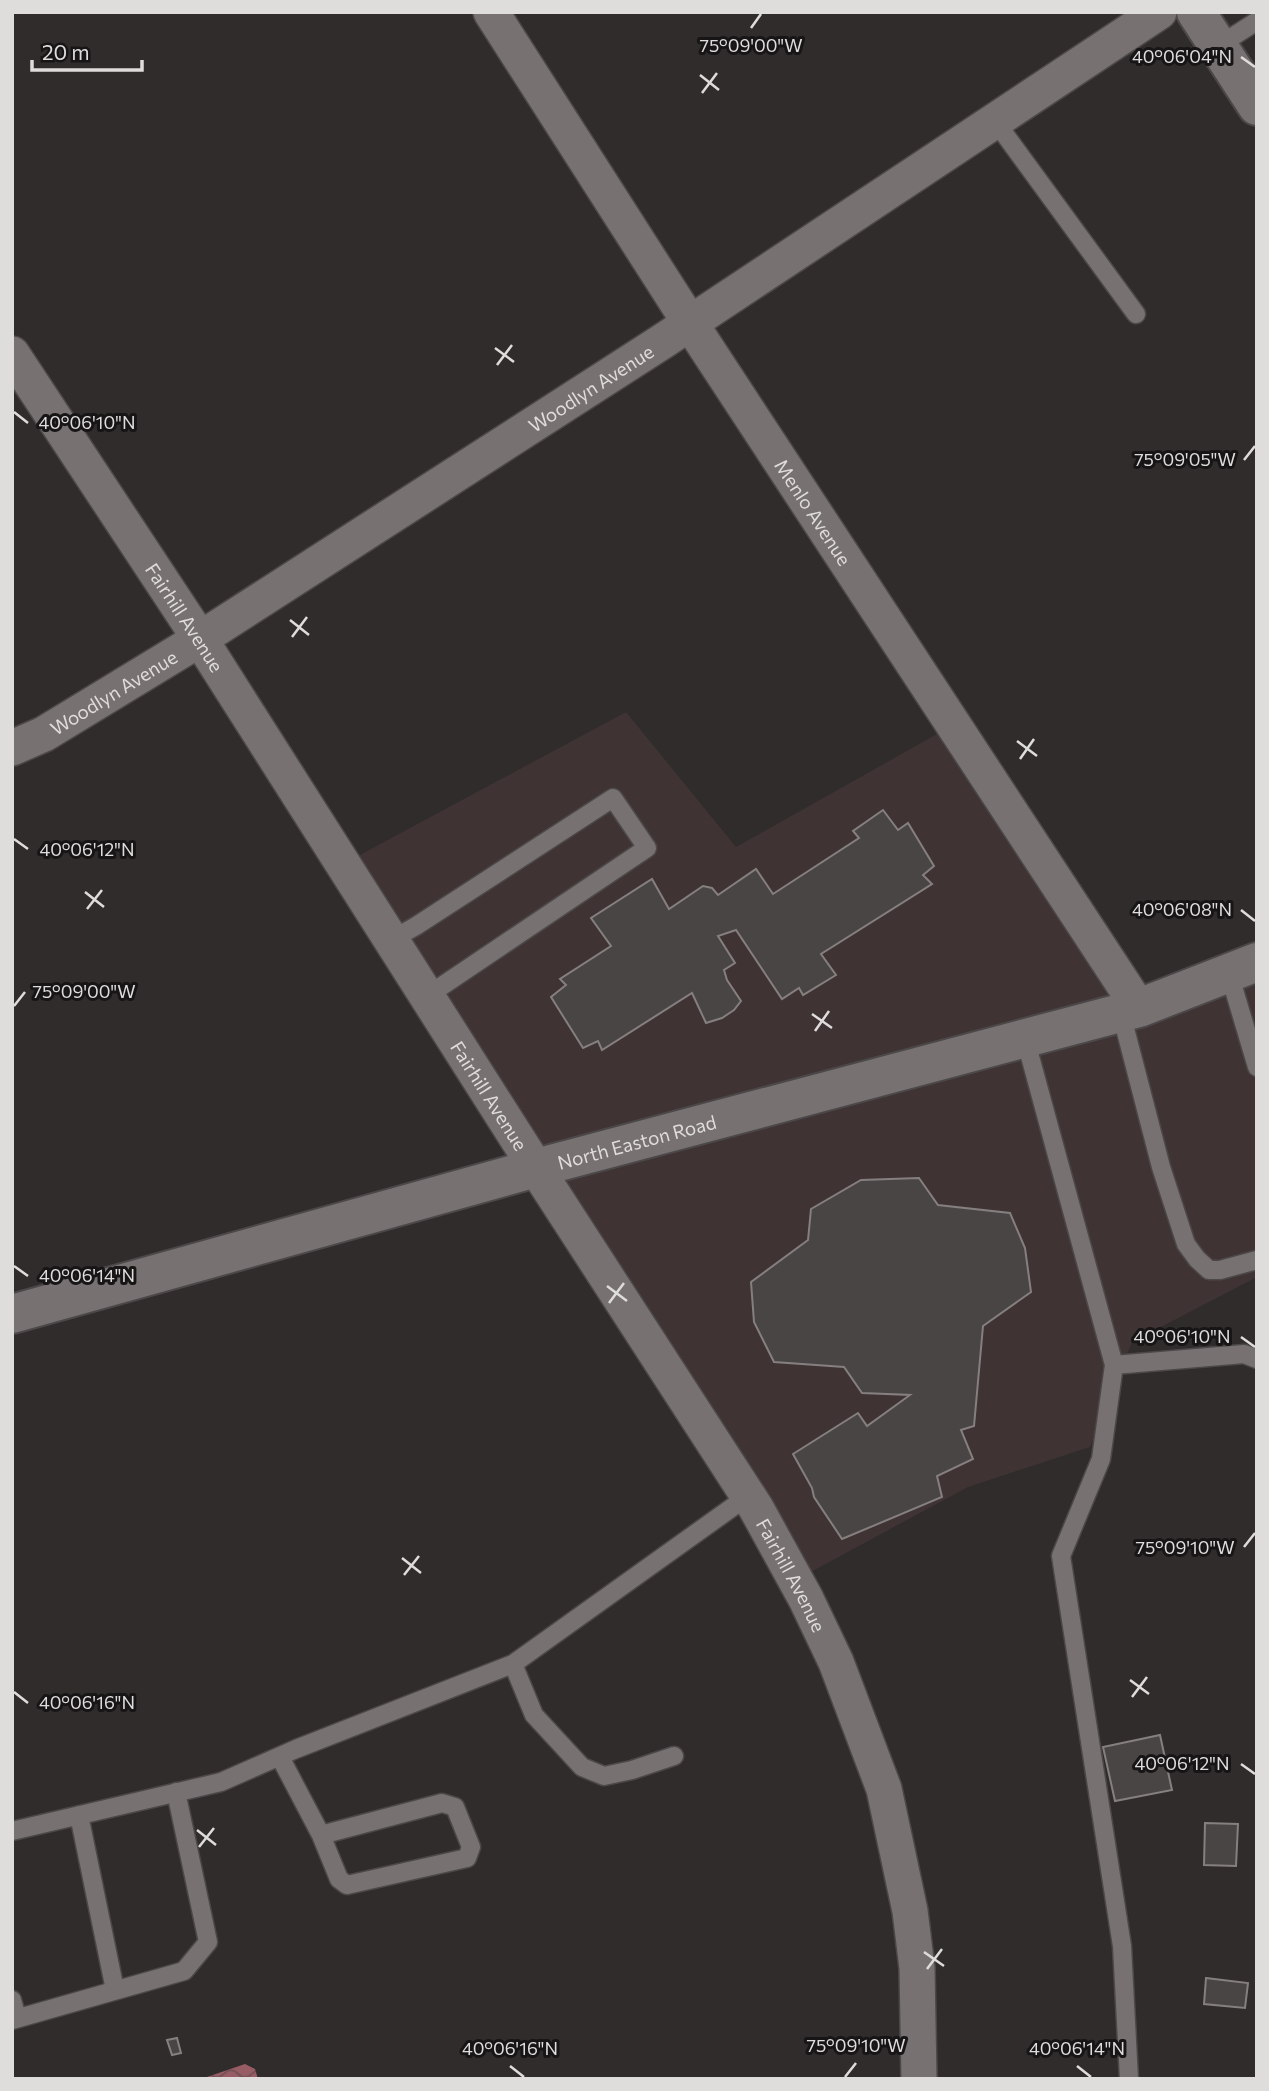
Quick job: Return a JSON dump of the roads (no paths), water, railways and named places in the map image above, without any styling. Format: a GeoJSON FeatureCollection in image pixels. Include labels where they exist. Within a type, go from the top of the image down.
{"type":"FeatureCollection","features":[{"type":"Feature","properties":{"kind":"main road"},"geometry":{"type":"LineString","coordinates":[[1196,12],[1257,106]]}},
{"type":"Feature","properties":{"kind":"main road","name":"North Easton Road"},"geometry":{"type":"LineString","coordinates":[[12,1314],[536,1168],[1130,1010],[1243,967]]}},
{"type":"Feature","properties":{"kind":"street","name":"Menlo Avenue"},"geometry":{"type":"LineString","coordinates":[[491,12],[1130,1010]]}},
{"type":"Feature","properties":{"kind":"street","name":"Woodlyn Avenue"},"geometry":{"type":"LineString","coordinates":[[12,748],[44,734],[200,639],[690,323],[1159,12]]}},
{"type":"Feature","properties":{"kind":"street","name":"Fairhill Avenue"},"geometry":{"type":"LineString","coordinates":[[12,354],[200,639],[748,1496],[806,1599],[836,1662],[884,1789],[910,1911],[917,1968],[919,2079]]}},
{"type":"Feature","properties":{"kind":"lane"},"geometry":{"type":"LineString","coordinates":[[1218,46],[1257,21]]}},
{"type":"Feature","properties":{"kind":"lane"},"geometry":{"type":"LineString","coordinates":[[995,121],[1136,314]]}},
{"type":"Feature","properties":{"kind":"lane"},"geometry":{"type":"LineString","coordinates":[[391,940],[613,798],[647,848],[427,996]]}},
{"type":"Feature","properties":{"kind":"lane"},"geometry":{"type":"LineString","coordinates":[[1243,967],[1257,1067]]}},
{"type":"Feature","properties":{"kind":"lane"},"geometry":{"type":"LineString","coordinates":[[1130,1010],[1161,1167],[1186,1244],[1209,1269],[1220,1270],[1257,1260]]}},
{"type":"Feature","properties":{"kind":"lane"},"geometry":{"type":"LineString","coordinates":[[1025,1038],[1114,1365],[1101,1460],[1061,1556],[1122,1946],[1129,2079]]}},
{"type":"Feature","properties":{"kind":"lane"},"geometry":{"type":"LineString","coordinates":[[1114,1365],[1244,1354],[1257,1359]]}},
{"type":"Feature","properties":{"kind":"lane"},"geometry":{"type":"LineString","coordinates":[[12,1831],[221,1782],[513,1664],[748,1496]]}},
{"type":"Feature","properties":{"kind":"lane"},"geometry":{"type":"LineString","coordinates":[[513,1664],[534,1715],[582,1767],[604,1776],[674,1756]]}},
{"type":"Feature","properties":{"kind":"lane"},"geometry":{"type":"LineString","coordinates":[[280,1757],[321,1835],[339,1879],[347,1885],[467,1858],[471,1847],[455,1808],[442,1803],[321,1835]]}},
{"type":"Feature","properties":{"kind":"lane"},"geometry":{"type":"LineString","coordinates":[[12,2000],[15,2019],[184,1971],[208,1942],[176,1793]]}},
{"type":"Feature","properties":{"kind":"lane"},"geometry":{"type":"LineString","coordinates":[[79,1815],[115,1990]]}},
{"type":"Feature","properties":{"kind":"water"},"geometry":{"type":"Polygon","coordinates":[[[245,2064],[255,2069],[258,2079],[201,2079],[245,2064]]]}}]}
